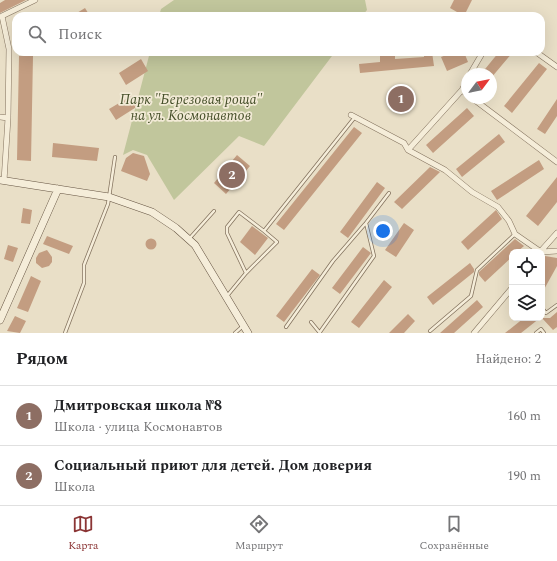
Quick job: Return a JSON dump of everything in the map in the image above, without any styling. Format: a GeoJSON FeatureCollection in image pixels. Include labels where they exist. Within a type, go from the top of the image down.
{"type":"FeatureCollection","features":[{"type":"Feature","properties":{"kind":"main road"},"geometry":{"type":"LineString","coordinates":[[2,180],[109,197],[152,212],[176,228],[195,245],[248,333]]}},
{"type":"Feature","properties":{"kind":"main road"},"geometry":{"type":"LineString","coordinates":[[0,320],[58,190]]}},
{"type":"Feature","properties":{"kind":"street"},"geometry":{"type":"LineString","coordinates":[[2,180],[8,118],[8,49],[1,15],[35,0]]}},
{"type":"Feature","properties":{"kind":"street"},"geometry":{"type":"LineString","coordinates":[[474,68],[481,56]]}},
{"type":"Feature","properties":{"kind":"street"},"geometry":{"type":"LineString","coordinates":[[542,56],[557,67]]}},
{"type":"Feature","properties":{"kind":"street"},"geometry":{"type":"LineString","coordinates":[[408,150],[461,91]]}},
{"type":"Feature","properties":{"kind":"street"},"geometry":{"type":"LineString","coordinates":[[480,104],[557,162]]}},
{"type":"Feature","properties":{"kind":"street"},"geometry":{"type":"LineString","coordinates":[[354,116],[404,143],[408,150],[445,170],[472,192],[498,207],[509,221],[515,234],[536,249]]}},
{"type":"Feature","properties":{"kind":"street"},"geometry":{"type":"LineString","coordinates":[[0,117],[8,118]]}},
{"type":"Feature","properties":{"kind":"street"},"geometry":{"type":"LineString","coordinates":[[543,249],[557,234]]}},
{"type":"Feature","properties":{"kind":"street"},"geometry":{"type":"LineString","coordinates":[[545,252],[557,251]]}},
{"type":"Feature","properties":{"kind":"street"},"geometry":{"type":"LineString","coordinates":[[474,333],[509,292]]}},
{"type":"Feature","properties":{"kind":"lane"},"geometry":{"type":"LineString","coordinates":[[264,231],[354,116]]}},
{"type":"Feature","properties":{"kind":"lane"},"geometry":{"type":"LineString","coordinates":[[65,333],[84,283],[84,266],[108,204],[115,157]]}},
{"type":"Feature","properties":{"kind":"lane"},"geometry":{"type":"LineString","coordinates":[[286,327],[333,261],[390,193]]}},
{"type":"Feature","properties":{"kind":"lane"},"geometry":{"type":"LineString","coordinates":[[189,240],[214,211]]}},
{"type":"Feature","properties":{"kind":"lane"},"geometry":{"type":"LineString","coordinates":[[227,296],[246,273],[277,242],[239,212],[228,227],[227,233],[246,273]]}},
{"type":"Feature","properties":{"kind":"lane"},"geometry":{"type":"LineString","coordinates":[[311,322],[320,332],[374,256],[366,223]]}},
{"type":"Feature","properties":{"kind":"lane"},"geometry":{"type":"LineString","coordinates":[[430,331],[471,296],[477,270],[515,234]]}},
{"type":"Feature","properties":{"kind":"lane"},"geometry":{"type":"LineString","coordinates":[[545,312],[546,313],[557,305]]}},
{"type":"Feature","properties":{"kind":"lane"},"geometry":{"type":"LineString","coordinates":[[235,333],[244,325]]}},
{"type":"Feature","properties":{"kind":"lane"},"geometry":{"type":"LineString","coordinates":[[536,333],[541,329],[544,333]]}},
{"type":"Feature","properties":{"kind":"green space"},"geometry":{"type":"Polygon","coordinates":[[[174,0],[365,0],[367,10],[365,12],[160,12],[161,9],[174,0]]]}},
{"type":"Feature","properties":{"kind":"green space","name":"Парк \"Березовая роща\" на ул. Космонавтов"},"geometry":{"type":"Polygon","coordinates":[[[149,56],[332,56],[264,146],[239,136],[174,200],[147,155],[133,150],[123,155],[149,56]]]}},
{"type":"Feature","properties":{"kind":"building"},"geometry":{"type":"Polygon","coordinates":[[[5,0],[26,0],[0,13],[0,3],[5,0]]]}},
{"type":"Feature","properties":{"kind":"building"},"geometry":{"type":"Polygon","coordinates":[[[454,0],[472,0],[466,12],[457,12],[450,8],[454,0]]]}},
{"type":"Feature","properties":{"kind":"building"},"geometry":{"type":"Polygon","coordinates":[[[85,8],[88,12],[78,12],[85,8]]]}},
{"type":"Feature","properties":{"kind":"building"},"geometry":{"type":"Polygon","coordinates":[[[19,56],[33,56],[31,161],[17,160],[19,56]]]}},
{"type":"Feature","properties":{"kind":"building"},"geometry":{"type":"Polygon","coordinates":[[[380,56],[395,56],[395,59],[433,56],[434,66],[360,73],[359,64],[380,62],[380,56]]]}},
{"type":"Feature","properties":{"kind":"building"},"geometry":{"type":"Polygon","coordinates":[[[466,56],[468,62],[447,71],[441,57],[466,56]]]}},
{"type":"Feature","properties":{"kind":"building"},"geometry":{"type":"Polygon","coordinates":[[[496,56],[510,56],[497,71],[497,68],[486,68],[496,56]]]}},
{"type":"Feature","properties":{"kind":"building"},"geometry":{"type":"Polygon","coordinates":[[[141,59],[148,71],[126,85],[119,73],[141,59]]]}},
{"type":"Feature","properties":{"kind":"building"},"geometry":{"type":"Polygon","coordinates":[[[539,63],[547,69],[512,113],[504,106],[539,63]]]}},
{"type":"Feature","properties":{"kind":"building"},"geometry":{"type":"Polygon","coordinates":[[[131,96],[138,106],[116,120],[109,109],[131,96]]]}},
{"type":"Feature","properties":{"kind":"building"},"geometry":{"type":"Polygon","coordinates":[[[557,99],[557,116],[545,134],[537,129],[557,99]]]}},
{"type":"Feature","properties":{"kind":"building"},"geometry":{"type":"Polygon","coordinates":[[[467,108],[474,116],[433,153],[426,145],[467,108]]]}},
{"type":"Feature","properties":{"kind":"building"},"geometry":{"type":"Polygon","coordinates":[[[354,127],[362,133],[284,230],[276,224],[354,127]]]}},
{"type":"Feature","properties":{"kind":"building"},"geometry":{"type":"Polygon","coordinates":[[[499,134],[505,142],[462,177],[456,169],[499,134]]]}},
{"type":"Feature","properties":{"kind":"building"},"geometry":{"type":"Polygon","coordinates":[[[53,143],[99,148],[97,161],[52,157],[53,143]]]}},
{"type":"Feature","properties":{"kind":"building"},"geometry":{"type":"Polygon","coordinates":[[[133,153],[144,156],[150,174],[147,181],[121,171],[126,158],[133,153]]]}},
{"type":"Feature","properties":{"kind":"building"},"geometry":{"type":"Polygon","coordinates":[[[237,155],[250,166],[226,194],[214,183],[237,155]]]}},
{"type":"Feature","properties":{"kind":"building"},"geometry":{"type":"Polygon","coordinates":[[[539,160],[544,169],[497,200],[491,191],[539,160]]]}},
{"type":"Feature","properties":{"kind":"building"},"geometry":{"type":"Polygon","coordinates":[[[430,167],[440,172],[402,209],[394,202],[430,167]]]}},
{"type":"Feature","properties":{"kind":"building"},"geometry":{"type":"Polygon","coordinates":[[[557,177],[557,202],[538,226],[526,216],[557,177]]]}},
{"type":"Feature","properties":{"kind":"building"},"geometry":{"type":"Polygon","coordinates":[[[377,182],[385,188],[348,238],[340,232],[377,182]]]}},
{"type":"Feature","properties":{"kind":"building"},"geometry":{"type":"Polygon","coordinates":[[[23,208],[32,210],[30,224],[21,223],[23,208]]]}},
{"type":"Feature","properties":{"kind":"building"},"geometry":{"type":"Polygon","coordinates":[[[496,210],[502,219],[468,250],[461,242],[496,210]]]}},
{"type":"Feature","properties":{"kind":"building"},"geometry":{"type":"Polygon","coordinates":[[[404,223],[414,230],[396,257],[385,250],[404,223]]]}},
{"type":"Feature","properties":{"kind":"building"},"geometry":{"type":"Polygon","coordinates":[[[252,226],[268,238],[255,255],[240,242],[252,226]]]}},
{"type":"Feature","properties":{"kind":"building"},"geometry":{"type":"Polygon","coordinates":[[[47,236],[73,246],[69,254],[43,244],[47,236]]]}},
{"type":"Feature","properties":{"kind":"building"},"geometry":{"type":"Polygon","coordinates":[[[151,238],[155,240],[157,244],[155,248],[151,250],[147,248],[145,244],[147,240],[151,238]]]}},
{"type":"Feature","properties":{"kind":"building"},"geometry":{"type":"Polygon","coordinates":[[[515,239],[524,246],[520,249],[509,249],[509,260],[485,282],[479,275],[479,272],[515,239]]]}},
{"type":"Feature","properties":{"kind":"building"},"geometry":{"type":"Polygon","coordinates":[[[8,245],[18,248],[13,262],[4,259],[8,245]]]}},
{"type":"Feature","properties":{"kind":"building"},"geometry":{"type":"Polygon","coordinates":[[[363,247],[371,253],[340,294],[332,288],[363,247]]]}},
{"type":"Feature","properties":{"kind":"building"},"geometry":{"type":"Polygon","coordinates":[[[47,250],[52,257],[52,262],[49,266],[42,268],[36,263],[36,258],[39,253],[47,250]]]}},
{"type":"Feature","properties":{"kind":"building"},"geometry":{"type":"Polygon","coordinates":[[[545,256],[557,258],[557,266],[545,288],[545,256]]]}},
{"type":"Feature","properties":{"kind":"building"},"geometry":{"type":"Polygon","coordinates":[[[470,263],[474,269],[474,272],[433,305],[427,297],[470,263]]]}},
{"type":"Feature","properties":{"kind":"building"},"geometry":{"type":"Polygon","coordinates":[[[312,269],[320,275],[284,322],[276,316],[312,269]]]}},
{"type":"Feature","properties":{"kind":"building"},"geometry":{"type":"Polygon","coordinates":[[[31,276],[41,281],[28,312],[17,308],[31,276]]]}},
{"type":"Feature","properties":{"kind":"building"},"geometry":{"type":"Polygon","coordinates":[[[384,280],[392,287],[359,328],[351,322],[384,280]]]}},
{"type":"Feature","properties":{"kind":"building"},"geometry":{"type":"Polygon","coordinates":[[[477,300],[483,307],[454,333],[440,333],[477,300]]]}},
{"type":"Feature","properties":{"kind":"building"},"geometry":{"type":"Polygon","coordinates":[[[557,312],[557,327],[553,330],[545,321],[545,318],[550,318],[557,312]]]}},
{"type":"Feature","properties":{"kind":"building"},"geometry":{"type":"Polygon","coordinates":[[[408,314],[415,321],[404,333],[389,333],[408,314]]]}},
{"type":"Feature","properties":{"kind":"building"},"geometry":{"type":"Polygon","coordinates":[[[15,316],[26,321],[20,333],[7,331],[15,316]]]}},
{"type":"Feature","properties":{"kind":"building"},"geometry":{"type":"Polygon","coordinates":[[[520,321],[536,321],[521,333],[505,333],[520,321]]]}},
{"type":"Feature","properties":{"kind":"place","name":"Дмитровская школа №8"},"geometry":{"type":"Point","coordinates":[401,99]}},
{"type":"Feature","properties":{"kind":"place","name":"Социальный приют для детей. Дом доверия"},"geometry":{"type":"Point","coordinates":[232,175]}}]}
